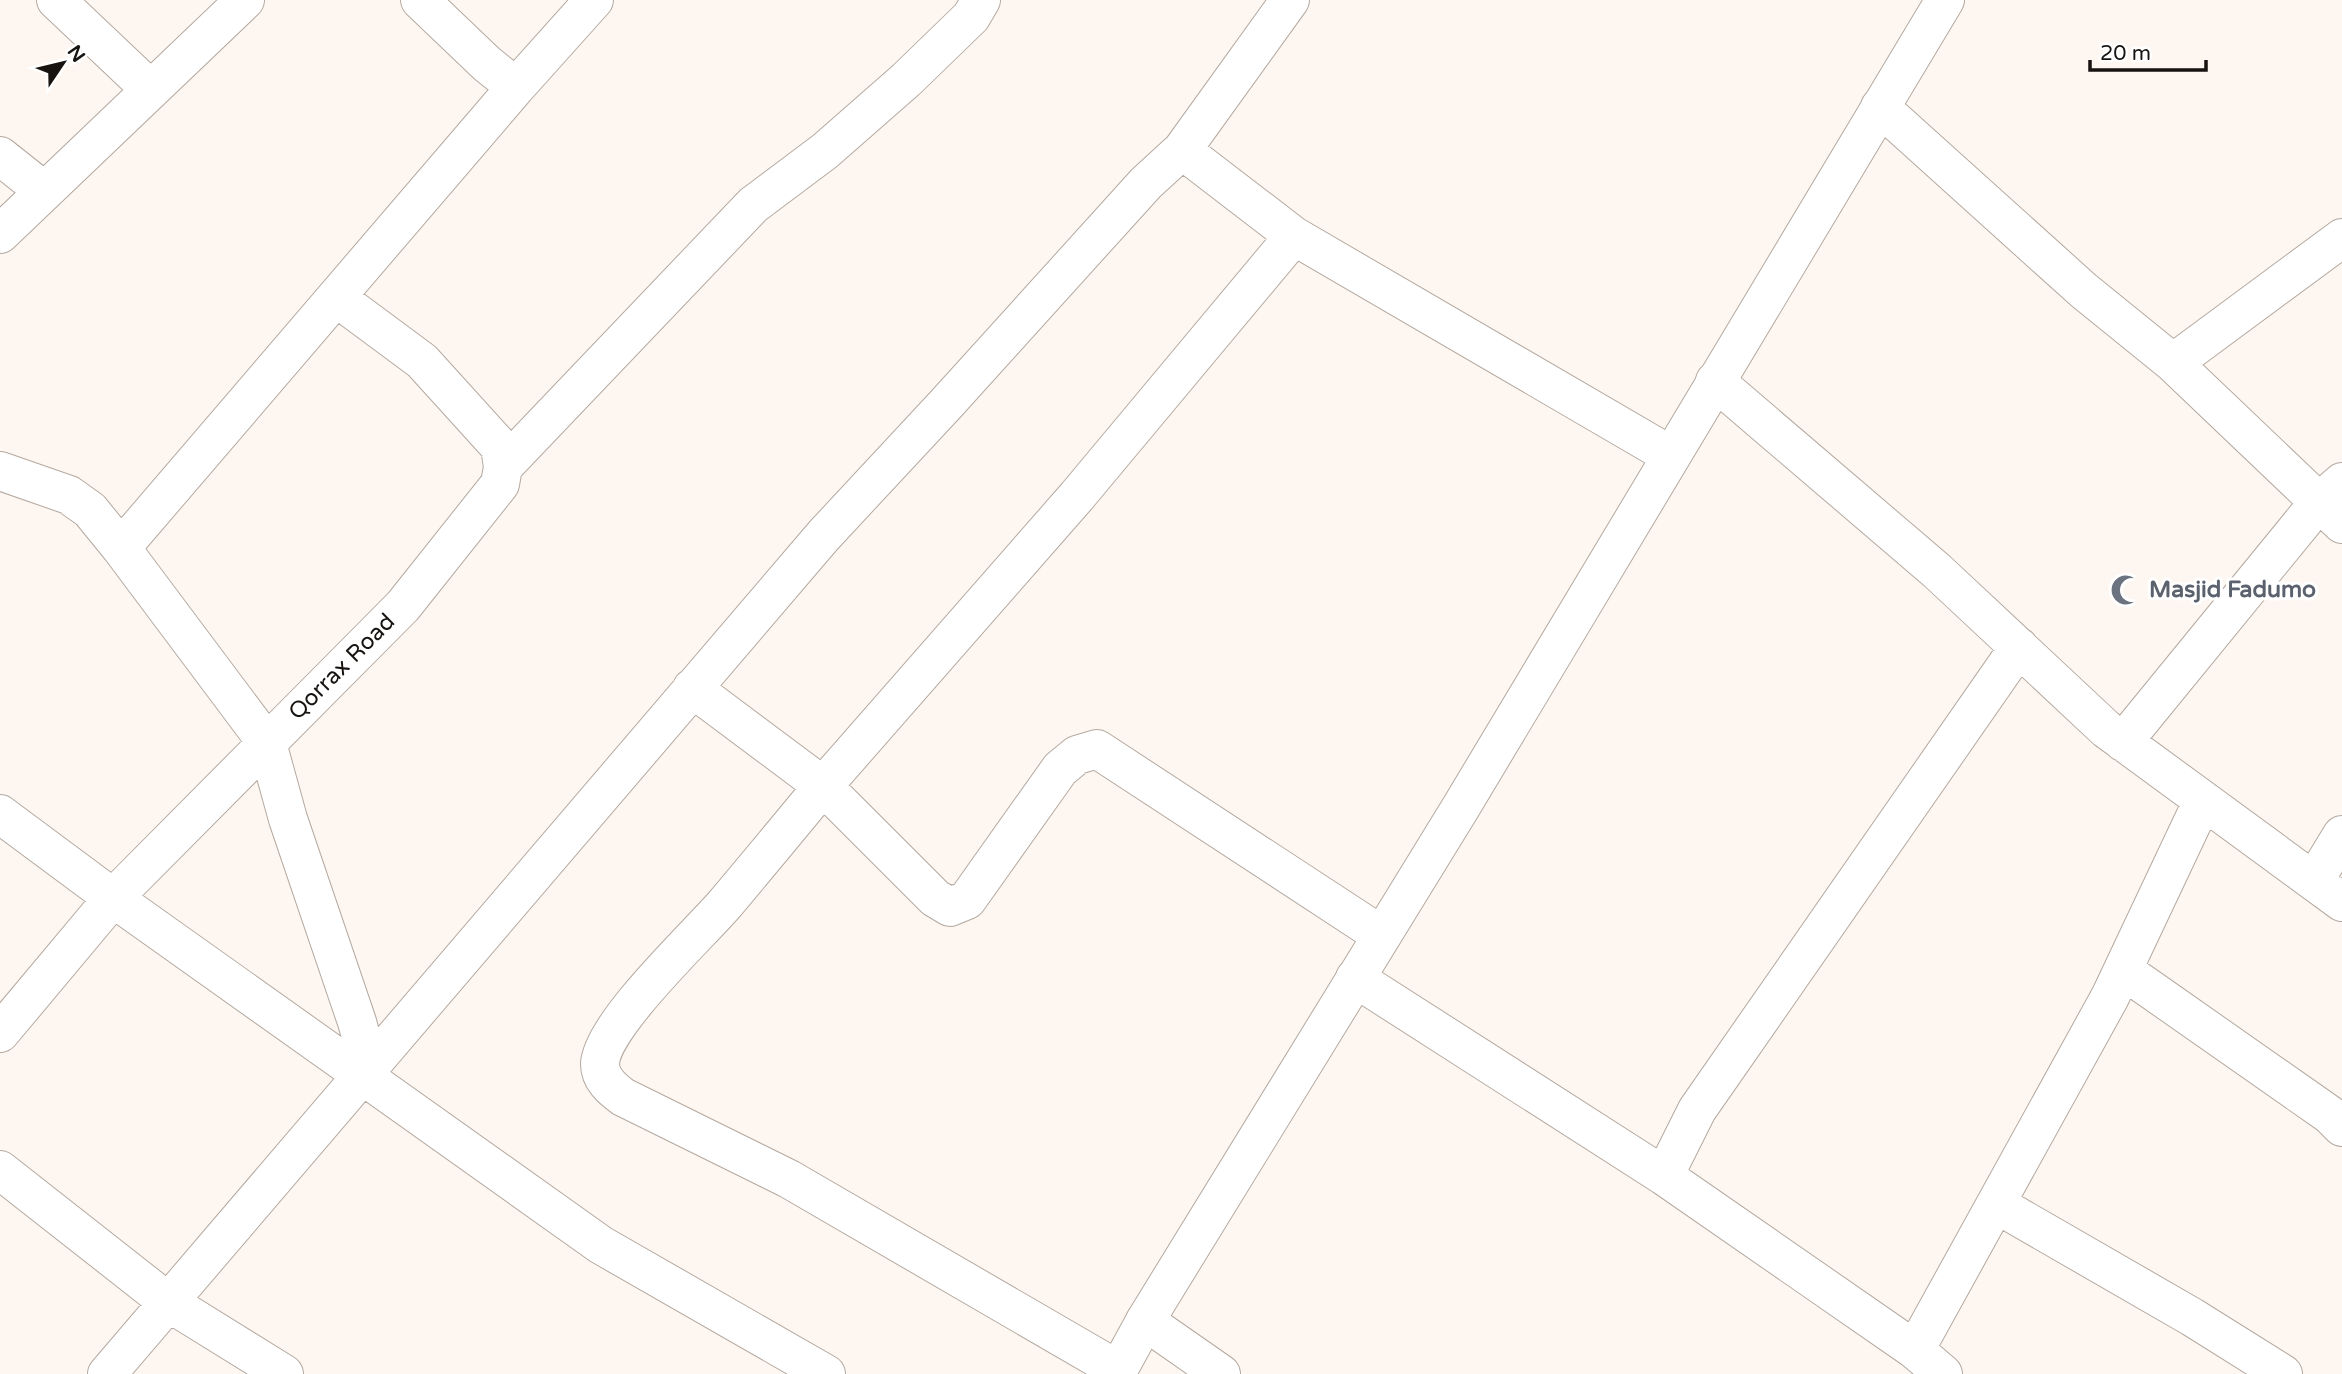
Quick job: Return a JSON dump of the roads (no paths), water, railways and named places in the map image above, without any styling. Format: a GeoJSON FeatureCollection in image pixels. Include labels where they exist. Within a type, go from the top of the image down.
{"type":"FeatureCollection","features":[{"type":"Feature","properties":{"kind":"street"},"geometry":{"type":"LineString","coordinates":[[56,0],[151,90]]}},
{"type":"Feature","properties":{"kind":"street"},"geometry":{"type":"LineString","coordinates":[[0,234],[245,0]]}},
{"type":"Feature","properties":{"kind":"street"},"geometry":{"type":"LineString","coordinates":[[420,0],[487,64],[516,87]]}},
{"type":"Feature","properties":{"kind":"street"},"geometry":{"type":"LineString","coordinates":[[121,548],[337,298],[426,190],[594,0]]}},
{"type":"Feature","properties":{"kind":"street","name":"Qorrax Road"},"geometry":{"type":"LineString","coordinates":[[0,1032],[113,898],[403,606],[500,484],[503,467],[753,205],[825,151],[906,80],[971,17],[981,0]]}},
{"type":"Feature","properties":{"kind":"street"},"geometry":{"type":"LineString","coordinates":[[107,1374],[824,535],[1146,183],[1182,150],[1290,0]]}},
{"type":"Feature","properties":{"kind":"street"},"geometry":{"type":"LineString","coordinates":[[1294,236],[1077,496],[823,786],[722,907],[647,987],[604,1049],[600,1064],[604,1080],[623,1097],[789,1179],[1117,1372],[1145,1321],[1461,807],[1945,0]]}},
{"type":"Feature","properties":{"kind":"street"},"geometry":{"type":"LineString","coordinates":[[1880,107],[2083,290],[2173,363],[2334,503],[2123,742]]}},
{"type":"Feature","properties":{"kind":"street"},"geometry":{"type":"LineString","coordinates":[[1182,150],[1294,236],[1670,455]]}},
{"type":"Feature","properties":{"kind":"street"},"geometry":{"type":"LineString","coordinates":[[0,156],[44,191]]}},
{"type":"Feature","properties":{"kind":"street"},"geometry":{"type":"LineString","coordinates":[[2173,363],[2342,238]]}},
{"type":"Feature","properties":{"kind":"street"},"geometry":{"type":"LineString","coordinates":[[337,298],[422,360],[500,447],[503,467]]}},
{"type":"Feature","properties":{"kind":"street"},"geometry":{"type":"LineString","coordinates":[[1715,380],[1937,571],[2106,729],[2328,892],[2342,835]]}},
{"type":"Feature","properties":{"kind":"street"},"geometry":{"type":"LineString","coordinates":[[0,471],[68,495],[90,510],[267,743],[288,819],[357,1022],[365,1070]]}},
{"type":"Feature","properties":{"kind":"street"},"geometry":{"type":"LineString","coordinates":[[1664,1176],[1697,1110],[2019,647]]}},
{"type":"Feature","properties":{"kind":"street"},"geometry":{"type":"LineString","coordinates":[[692,688],[823,786],[935,898],[950,907],[967,900],[1060,769],[1077,755],[1097,749],[1381,935]]}},
{"type":"Feature","properties":{"kind":"street"},"geometry":{"type":"LineString","coordinates":[[1354,978],[1664,1176],[1929,1362],[1996,1203],[2123,970],[2203,800]]}},
{"type":"Feature","properties":{"kind":"street"},"geometry":{"type":"LineString","coordinates":[[0,814],[113,898],[365,1070],[601,1245],[826,1374]]}},
{"type":"Feature","properties":{"kind":"street"},"geometry":{"type":"LineString","coordinates":[[2123,970],[2330,1115],[2342,1127]]}},
{"type":"Feature","properties":{"kind":"street"},"geometry":{"type":"LineString","coordinates":[[0,1170],[168,1302],[284,1374]]}},
{"type":"Feature","properties":{"kind":"street"},"geometry":{"type":"LineString","coordinates":[[1996,1203],[2192,1317],[2283,1374]]}},
{"type":"Feature","properties":{"kind":"street"},"geometry":{"type":"LineString","coordinates":[[1145,1321],[1221,1374]]}},
{"type":"Feature","properties":{"kind":"place","name":"Masjid Fadumo"},"geometry":{"type":"Point","coordinates":[2126,590]}}]}
